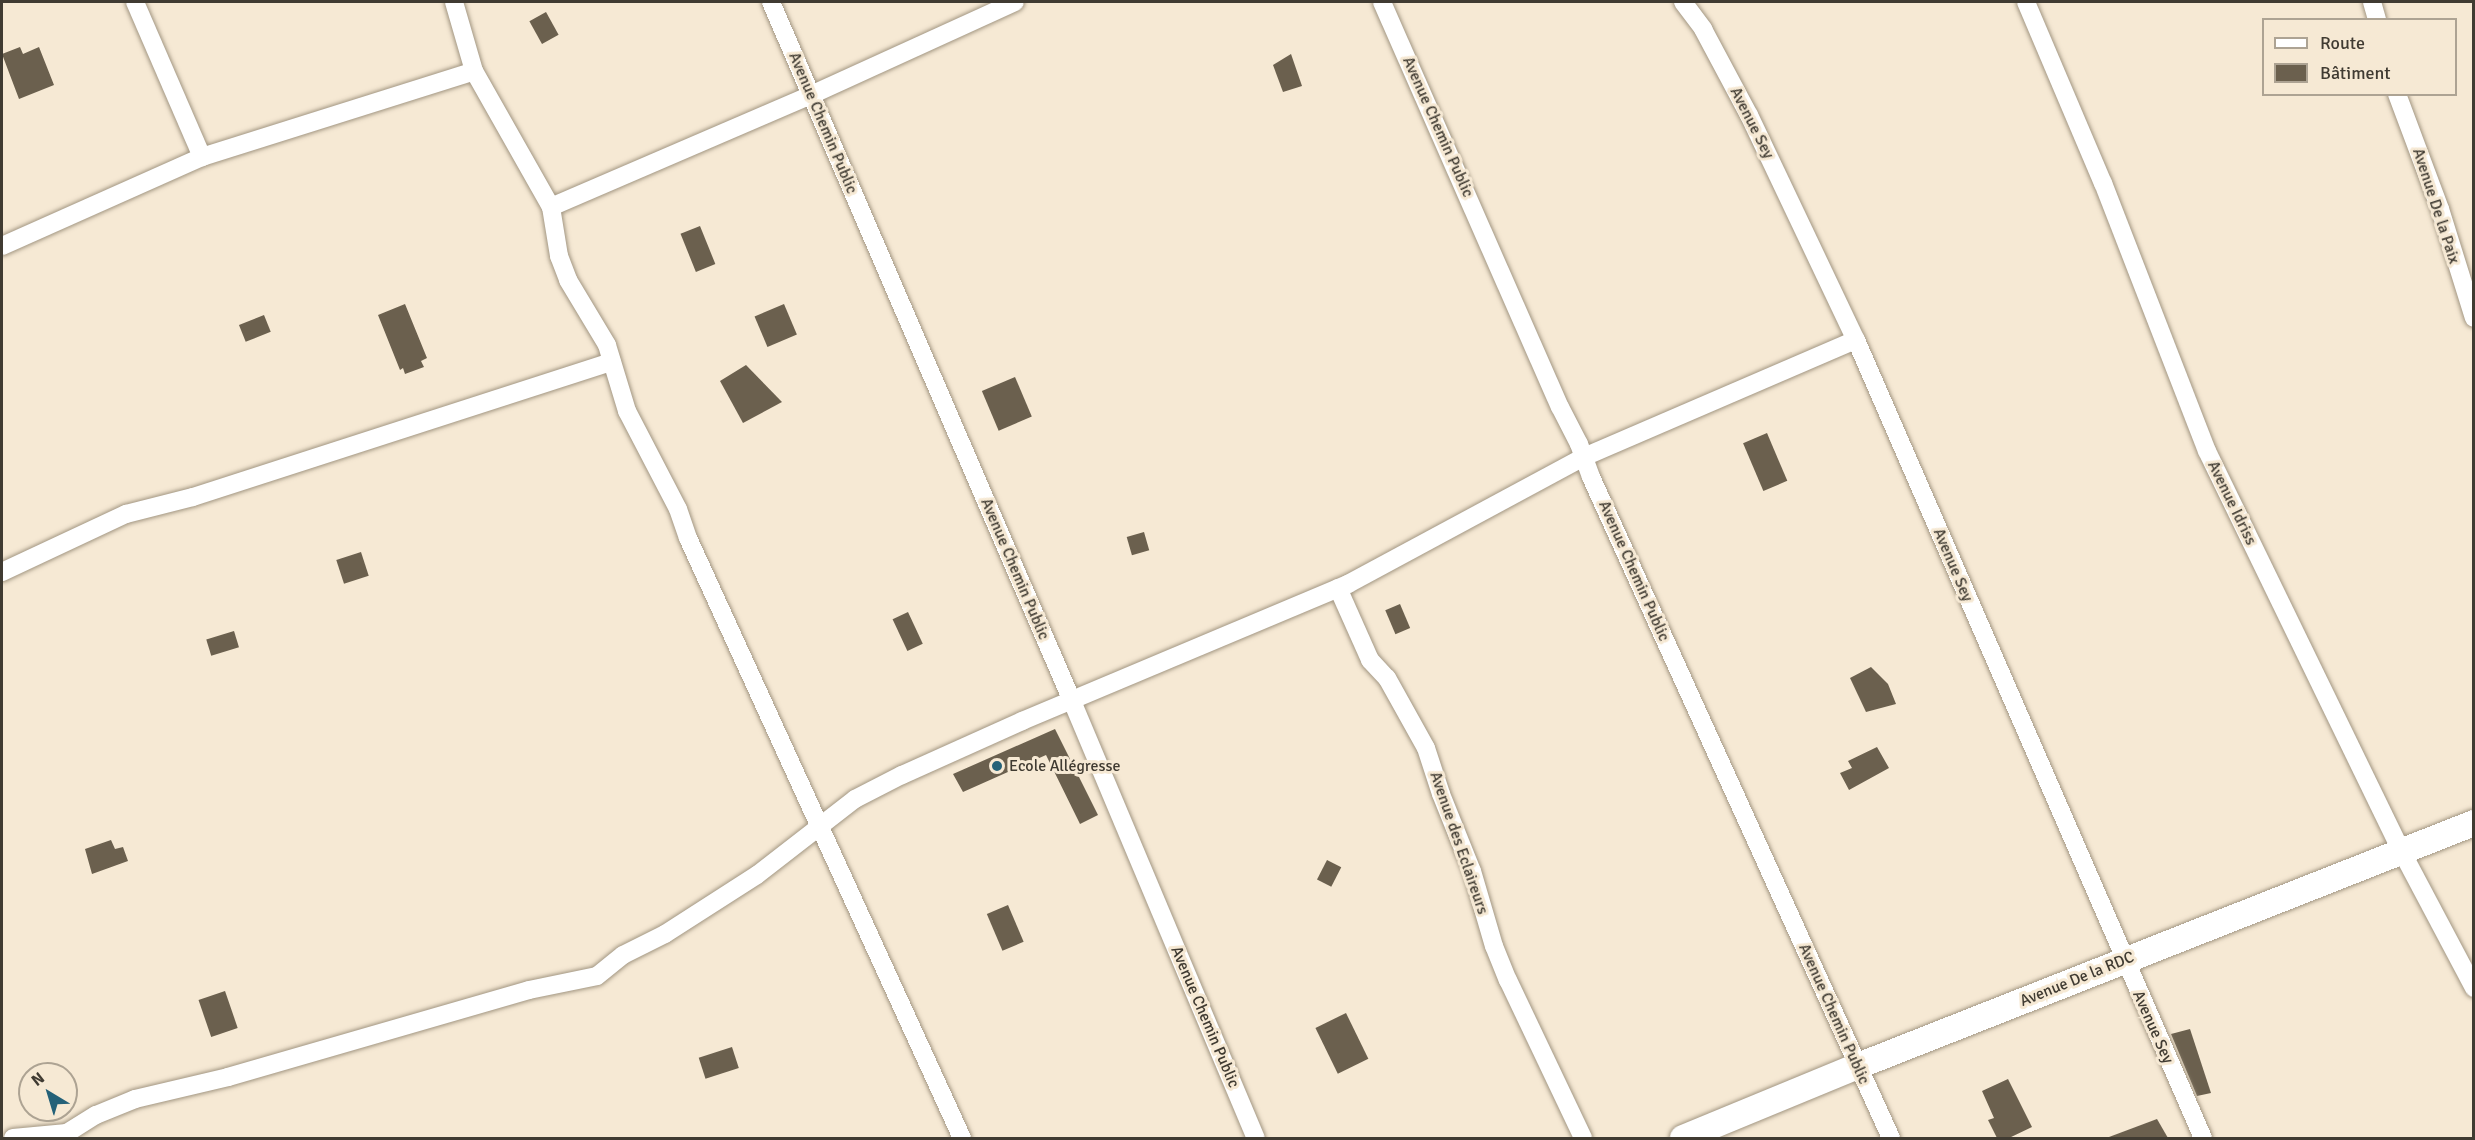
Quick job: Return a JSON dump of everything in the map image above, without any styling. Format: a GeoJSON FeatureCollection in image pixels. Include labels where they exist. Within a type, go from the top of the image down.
{"type":"FeatureCollection","features":[{"type":"Feature","properties":{"kind":"street"},"geometry":{"type":"LineString","coordinates":[[135,2],[202,157]]}},
{"type":"Feature","properties":{"kind":"street"},"geometry":{"type":"LineString","coordinates":[[454,2],[474,71],[551,207],[559,256],[568,280],[599,328],[627,411],[678,509],[688,538],[821,824],[962,1138]]}},
{"type":"Feature","properties":{"kind":"street","name":"Avenue Chemin Public"},"geometry":{"type":"LineString","coordinates":[[771,2],[1072,701],[1256,1138]]}},
{"type":"Feature","properties":{"kind":"street"},"geometry":{"type":"LineString","coordinates":[[551,207],[811,95],[1015,2]]}},
{"type":"Feature","properties":{"kind":"street","name":"Avenue Chemin Public"},"geometry":{"type":"LineString","coordinates":[[1382,2],[1891,1138]]}},
{"type":"Feature","properties":{"kind":"street","name":"Avenue Sey"},"geometry":{"type":"LineString","coordinates":[[1683,2],[1703,29],[1749,115],[1856,340],[2202,1138]]}},
{"type":"Feature","properties":{"kind":"street","name":"Avenue Idriss"},"geometry":{"type":"LineString","coordinates":[[2026,2],[2103,183],[2207,451],[2402,852],[2474,988]]}},
{"type":"Feature","properties":{"kind":"street"},"geometry":{"type":"LineString","coordinates":[[2372,2],[2376,18]]}},
{"type":"Feature","properties":{"kind":"street"},"geometry":{"type":"LineString","coordinates":[[2,246],[202,157],[474,71]]}},
{"type":"Feature","properties":{"kind":"street","name":"Avenue De la Paix"},"geometry":{"type":"LineString","coordinates":[[2398,96],[2440,209],[2474,318]]}},
{"type":"Feature","properties":{"kind":"street"},"geometry":{"type":"LineString","coordinates":[[13,1138],[67,1133],[96,1114],[135,1099],[228,1077],[529,990],[597,976],[623,955],[665,934],[757,875],[855,799],[902,775],[959,748],[1338,588],[1584,457],[1856,340]]}},
{"type":"Feature","properties":{"kind":"street"},"geometry":{"type":"LineString","coordinates":[[2,572],[126,514],[193,497],[612,362]]}},
{"type":"Feature","properties":{"kind":"street","name":"Avenue des Eclaireurs"},"geometry":{"type":"LineString","coordinates":[[1338,588],[1370,660],[1387,678],[1426,748],[1441,794],[1472,871],[1494,946],[1583,1138]]}},
{"type":"Feature","properties":{"kind":"street","name":"Avenue De la RDC"},"geometry":{"type":"LineString","coordinates":[[1683,1138],[2124,960],[2474,823]]}},
{"type":"Feature","properties":{"kind":"building"},"geometry":{"type":"Polygon","coordinates":[[[546,12],[559,35],[542,44],[529,21],[546,12]]]}},
{"type":"Feature","properties":{"kind":"building"},"geometry":{"type":"Polygon","coordinates":[[[20,47],[23,54],[39,47],[54,85],[19,99],[2,54],[20,47]]]}},
{"type":"Feature","properties":{"kind":"building"},"geometry":{"type":"Polygon","coordinates":[[[1291,54],[1302,86],[1283,92],[1273,65],[1291,54]]]}},
{"type":"Feature","properties":{"kind":"building"},"geometry":{"type":"Polygon","coordinates":[[[700,226],[715,264],[696,272],[681,234],[700,226]]]}},
{"type":"Feature","properties":{"kind":"building"},"geometry":{"type":"Polygon","coordinates":[[[405,304],[427,358],[421,361],[424,367],[405,374],[403,368],[400,370],[378,315],[405,304]]]}},
{"type":"Feature","properties":{"kind":"building"},"geometry":{"type":"Polygon","coordinates":[[[784,304],[797,334],[767,347],[755,317],[784,304]]]}},
{"type":"Feature","properties":{"kind":"building"},"geometry":{"type":"Polygon","coordinates":[[[264,315],[271,332],[246,342],[239,325],[264,315]]]}},
{"type":"Feature","properties":{"kind":"building"},"geometry":{"type":"Polygon","coordinates":[[[746,365],[782,402],[743,423],[720,381],[746,365]]]}},
{"type":"Feature","properties":{"kind":"building"},"geometry":{"type":"Polygon","coordinates":[[[1015,377],[1032,417],[999,431],[982,391],[1015,377]]]}},
{"type":"Feature","properties":{"kind":"building"},"geometry":{"type":"Polygon","coordinates":[[[1767,433],[1787,481],[1763,491],[1743,443],[1767,433]]]}},
{"type":"Feature","properties":{"kind":"building"},"geometry":{"type":"Polygon","coordinates":[[[1144,532],[1149,550],[1132,555],[1127,537],[1144,532]]]}},
{"type":"Feature","properties":{"kind":"building"},"geometry":{"type":"Polygon","coordinates":[[[361,552],[369,576],[344,584],[336,560],[361,552]]]}},
{"type":"Feature","properties":{"kind":"building"},"geometry":{"type":"Polygon","coordinates":[[[1400,604],[1410,628],[1395,634],[1385,610],[1400,604]]]}},
{"type":"Feature","properties":{"kind":"building"},"geometry":{"type":"Polygon","coordinates":[[[908,612],[923,644],[907,651],[893,619],[908,612]]]}},
{"type":"Feature","properties":{"kind":"building"},"geometry":{"type":"Polygon","coordinates":[[[234,631],[239,647],[211,656],[206,639],[234,631]]]}},
{"type":"Feature","properties":{"kind":"building"},"geometry":{"type":"Polygon","coordinates":[[[1871,667],[1888,684],[1896,704],[1866,712],[1850,678],[1871,667]]]}},
{"type":"Feature","properties":{"kind":"building"},"geometry":{"type":"Polygon","coordinates":[[[1055,729],[1098,815],[1080,824],[1046,755],[963,792],[953,774],[1055,729]]]}},
{"type":"Feature","properties":{"kind":"building"},"geometry":{"type":"Polygon","coordinates":[[[1877,747],[1889,768],[1849,790],[1840,773],[1852,768],[1848,761],[1877,747]]]}},
{"type":"Feature","properties":{"kind":"building"},"geometry":{"type":"Polygon","coordinates":[[[111,840],[115,849],[123,847],[128,861],[92,874],[85,849],[111,840]]]}},
{"type":"Feature","properties":{"kind":"building"},"geometry":{"type":"Polygon","coordinates":[[[1327,860],[1341,867],[1331,887],[1317,880],[1327,860]]]}},
{"type":"Feature","properties":{"kind":"building"},"geometry":{"type":"Polygon","coordinates":[[[1008,905],[1024,942],[1002,951],[987,914],[1008,905]]]}},
{"type":"Feature","properties":{"kind":"building"},"geometry":{"type":"Polygon","coordinates":[[[225,991],[238,1028],[211,1037],[199,1000],[225,991]]]}},
{"type":"Feature","properties":{"kind":"building"},"geometry":{"type":"Polygon","coordinates":[[[1346,1013],[1368,1059],[1338,1074],[1315,1028],[1346,1013]]]}},
{"type":"Feature","properties":{"kind":"building"},"geometry":{"type":"Polygon","coordinates":[[[2190,1029],[2211,1093],[2197,1096],[2171,1034],[2190,1029]]]}},
{"type":"Feature","properties":{"kind":"building"},"geometry":{"type":"Polygon","coordinates":[[[732,1047],[739,1068],[706,1079],[699,1058],[732,1047]]]}},
{"type":"Feature","properties":{"kind":"building"},"geometry":{"type":"Polygon","coordinates":[[[2008,1079],[2032,1127],[2009,1138],[1997,1138],[1988,1120],[1994,1118],[1982,1091],[2008,1079]]]}},
{"type":"Feature","properties":{"kind":"building"},"geometry":{"type":"Polygon","coordinates":[[[2157,1119],[2168,1138],[2109,1137],[2157,1119]]]}},
{"type":"Feature","properties":{"kind":"place","name":"Ecole Allégresse"},"geometry":{"type":"Point","coordinates":[997,766]}}]}
